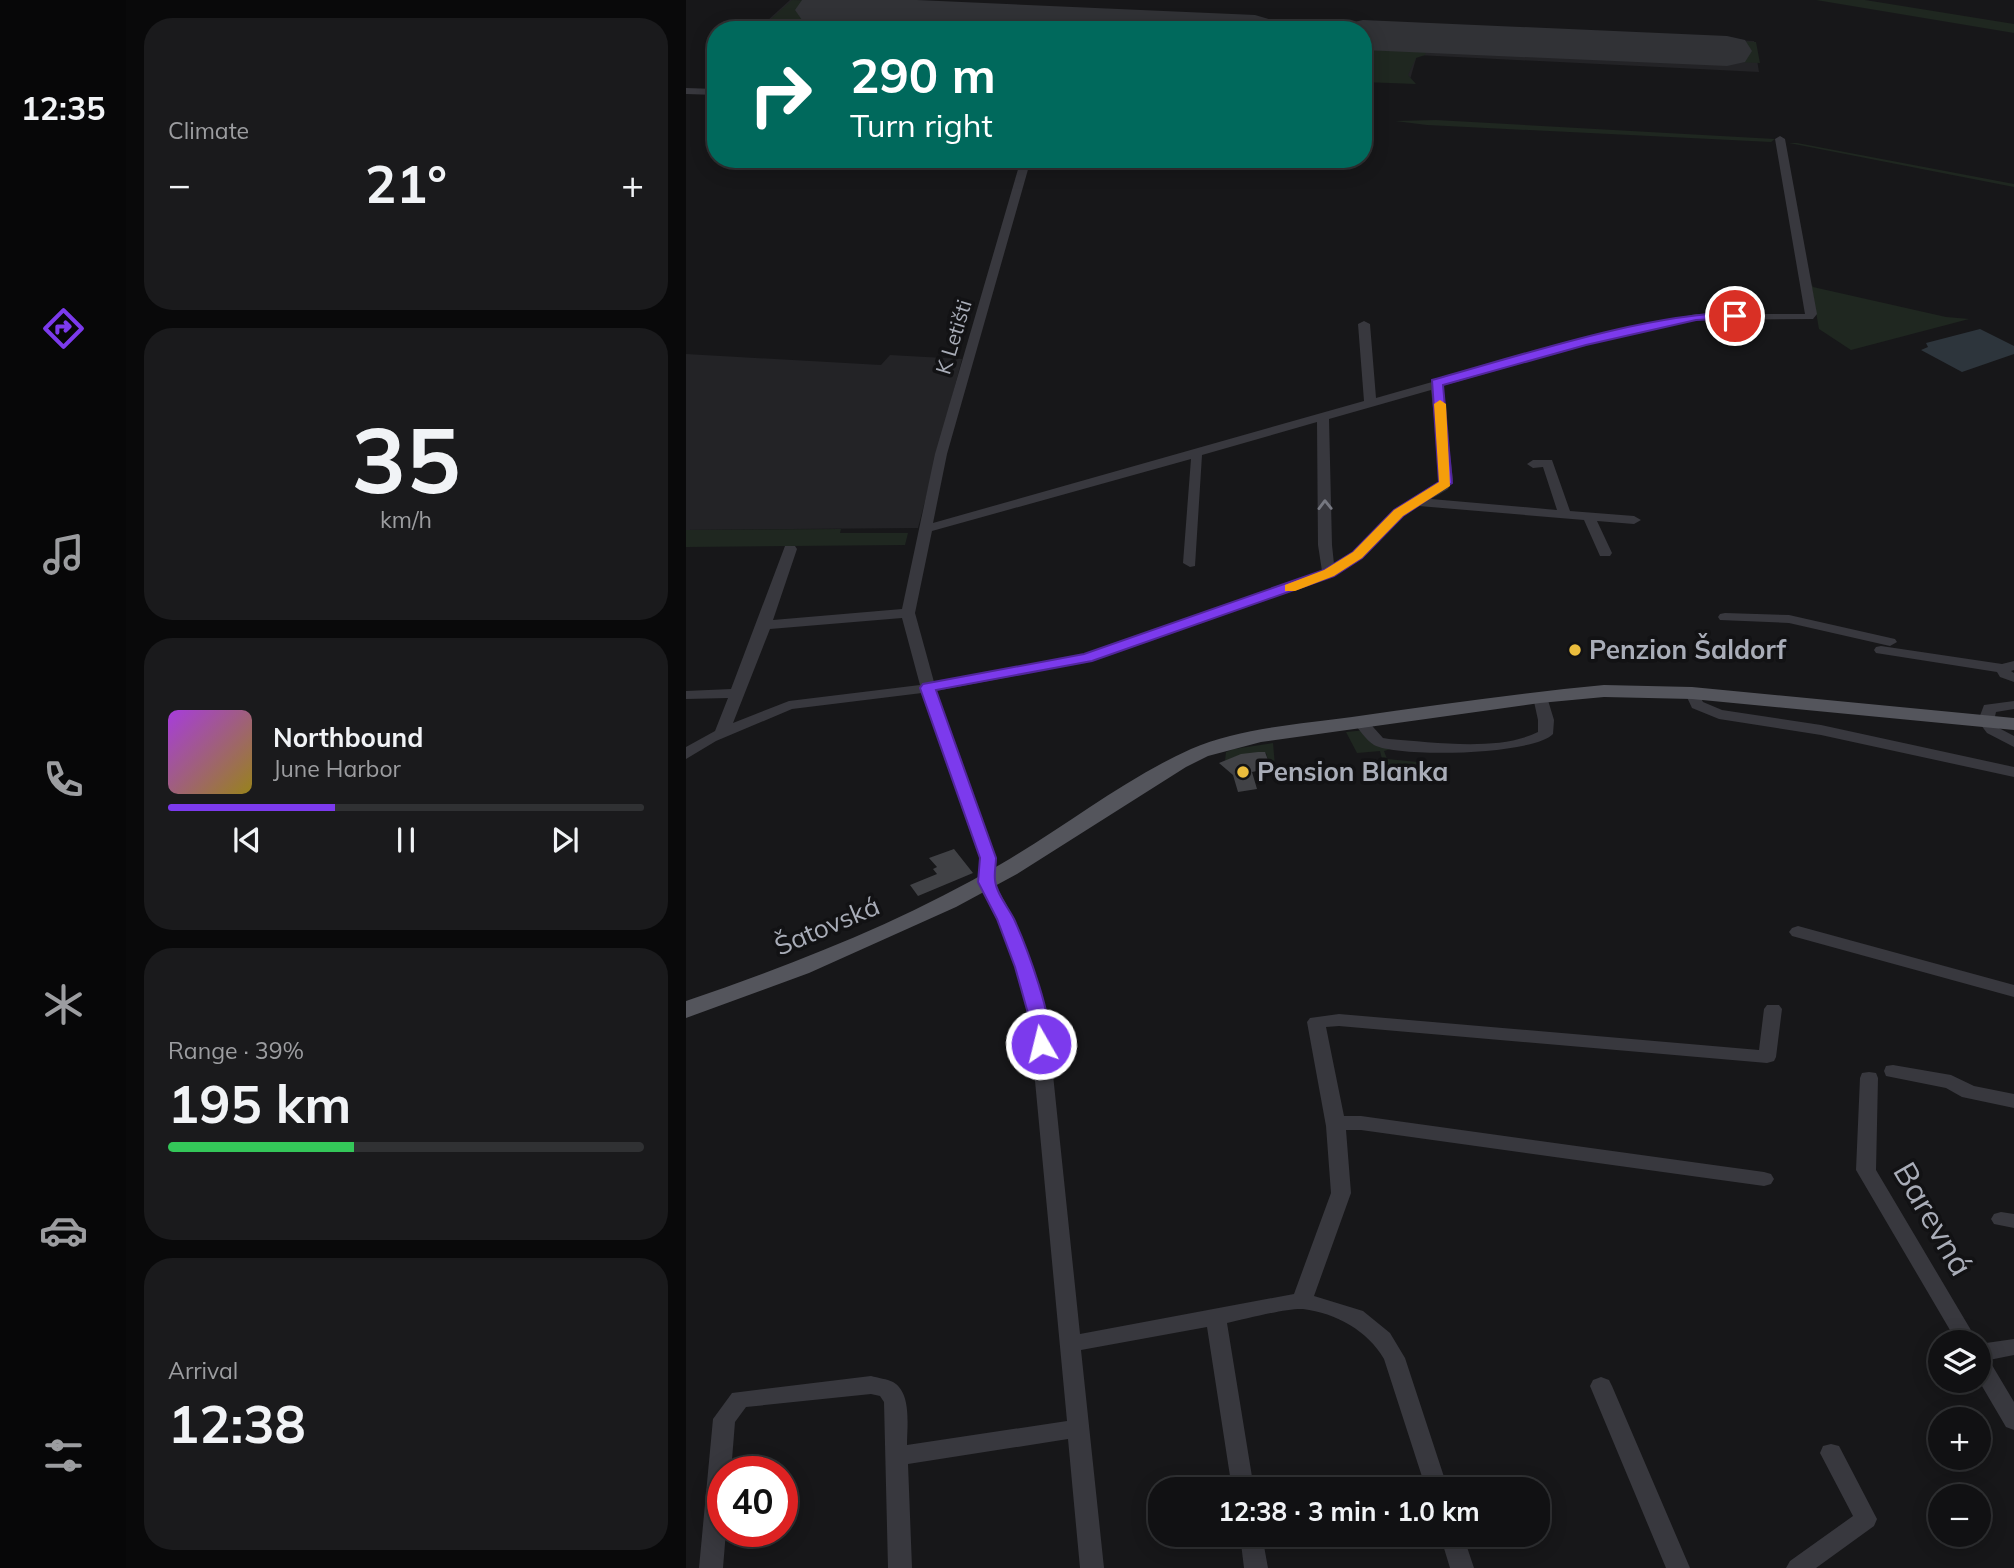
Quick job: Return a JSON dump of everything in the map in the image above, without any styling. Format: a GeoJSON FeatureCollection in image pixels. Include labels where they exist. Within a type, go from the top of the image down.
{"type":"FeatureCollection","features":[{"type":"Feature","properties":{"kind":"main road","name":"Šatovská"},"geometry":{"type":"LineString","coordinates":[[686,1010],[828,958],[986,882],[1155,776],[1201,752],[1260,736],[1540,697],[1604,691],[1692,692],[2014,724]]}},
{"type":"Feature","properties":{"kind":"street"},"geometry":{"type":"LineString","coordinates":[[686,91],[707,92]]}},
{"type":"Feature","properties":{"kind":"street"},"geometry":{"type":"LineString","coordinates":[[925,528],[942,526],[1584,342],[1696,317],[1809,317],[1810,303],[1780,139]]}},
{"type":"Feature","properties":{"kind":"street","name":"K Letišti"},"geometry":{"type":"LineString","coordinates":[[908,613],[956,397],[1023,168]]}},
{"type":"Feature","properties":{"kind":"street"},"geometry":{"type":"LineString","coordinates":[[1364,324],[1370,402]]}},
{"type":"Feature","properties":{"kind":"street"},"geometry":{"type":"LineString","coordinates":[[729,712],[928,688],[1087,658],[1329,573],[1358,555],[1399,513],[1443,486],[1447,480],[1436,383]]}},
{"type":"Feature","properties":{"kind":"street"},"geometry":{"type":"LineString","coordinates":[[1323,415],[1325,545],[1329,573]]}},
{"type":"Feature","properties":{"kind":"street"},"geometry":{"type":"LineString","coordinates":[[1189,563],[1197,459],[1195,453]]}},
{"type":"Feature","properties":{"kind":"street"},"geometry":{"type":"LineString","coordinates":[[1534,464],[1548,463],[1565,514]]}},
{"type":"Feature","properties":{"kind":"street"},"geometry":{"type":"LineString","coordinates":[[1418,502],[1634,520]]}},
{"type":"Feature","properties":{"kind":"street"},"geometry":{"type":"LineString","coordinates":[[1589,517],[1605,553]]}},
{"type":"Feature","properties":{"kind":"street"},"geometry":{"type":"LineString","coordinates":[[721,734],[764,625],[790,549]]}},
{"type":"Feature","properties":{"kind":"street"},"geometry":{"type":"LineString","coordinates":[[764,625],[908,613],[928,688],[988,858],[986,882],[1006,919],[1024,967],[1038,1017],[1092,1568]]}},
{"type":"Feature","properties":{"kind":"street"},"geometry":{"type":"LineString","coordinates":[[1725,617],[1789,619],[1886,646],[2011,671]]}},
{"type":"Feature","properties":{"kind":"street"},"geometry":{"type":"LineString","coordinates":[[1692,692],[1697,705],[1718,714],[1821,730],[2014,772]]}},
{"type":"Feature","properties":{"kind":"street"},"geometry":{"type":"LineString","coordinates":[[686,695],[737,693]]}},
{"type":"Feature","properties":{"kind":"street"},"geometry":{"type":"LineString","coordinates":[[1360,721],[1378,741],[1388,744],[1475,746],[1525,743],[1545,734],[1546,720],[1540,697]]}},
{"type":"Feature","properties":{"kind":"street"},"geometry":{"type":"LineString","coordinates":[[686,754],[721,734],[789,705]]}},
{"type":"Feature","properties":{"kind":"street"},"geometry":{"type":"LineString","coordinates":[[2014,705],[1989,708],[1986,721],[1997,734],[2014,742]]}},
{"type":"Feature","properties":{"kind":"street"},"geometry":{"type":"LineString","coordinates":[[1798,932],[2014,991]]}},
{"type":"Feature","properties":{"kind":"street"},"geometry":{"type":"LineString","coordinates":[[1303,1301],[1341,1194],[1335,1123],[1316,1022],[1339,1020],[1767,1057],[1773,1009]]}},
{"type":"Feature","properties":{"kind":"street"},"geometry":{"type":"LineString","coordinates":[[1893,1070],[1951,1082],[1969,1092],[2014,1101]]}},
{"type":"Feature","properties":{"kind":"street","name":"Barevná"},"geometry":{"type":"LineString","coordinates":[[1869,1078],[1866,1170],[1961,1330]]}},
{"type":"Feature","properties":{"kind":"street"},"geometry":{"type":"LineString","coordinates":[[1335,1123],[1361,1123],[1764,1180]]}},
{"type":"Feature","properties":{"kind":"street"},"geometry":{"type":"LineString","coordinates":[[1069,1344],[1303,1301],[1356,1317],[1383,1339],[1394,1358],[1433,1477]]}},
{"type":"Feature","properties":{"kind":"street"},"geometry":{"type":"LineString","coordinates":[[1216,1317],[1241,1477]]}},
{"type":"Feature","properties":{"kind":"street"},"geometry":{"type":"LineString","coordinates":[[1991,1351],[2014,1347]]}},
{"type":"Feature","properties":{"kind":"street"},"geometry":{"type":"LineString","coordinates":[[1991,1382],[2014,1421]]}},
{"type":"Feature","properties":{"kind":"street"},"geometry":{"type":"LineString","coordinates":[[711,1568],[724,1419],[740,1399],[871,1385],[887,1389],[895,1400],[900,1568]]}},
{"type":"Feature","properties":{"kind":"street"},"geometry":{"type":"LineString","coordinates":[[1601,1386],[1678,1568]]}},
{"type":"Feature","properties":{"kind":"street"},"geometry":{"type":"LineString","coordinates":[[897,1456],[1077,1429]]}},
{"type":"Feature","properties":{"kind":"street"},"geometry":{"type":"LineString","coordinates":[[1798,1568],[1866,1519],[1830,1453]]}},
{"type":"Feature","properties":{"kind":"street"},"geometry":{"type":"LineString","coordinates":[[1253,1547],[1256,1568]]}},
{"type":"Feature","properties":{"kind":"street"},"geometry":{"type":"LineString","coordinates":[[1455,1547],[1462,1568]]}},
{"type":"Feature","properties":{"kind":"shaded area"},"geometry":{"type":"Polygon","coordinates":[[[790,0],[1284,21],[767,21],[790,0]]]}},
{"type":"Feature","properties":{"kind":"shaded area"},"geometry":{"type":"Polygon","coordinates":[[[792,0],[1274,21],[815,21],[771,19],[792,0]]]}},
{"type":"Feature","properties":{"kind":"shaded area"},"geometry":{"type":"Polygon","coordinates":[[[1816,0],[1865,0],[2014,24],[2014,33],[1816,0]]]}},
{"type":"Feature","properties":{"kind":"shaded area"},"geometry":{"type":"Polygon","coordinates":[[[1372,25],[1754,41],[1759,72],[1417,55],[1409,83],[1372,40],[1372,25]]]}},
{"type":"Feature","properties":{"kind":"shaded area"},"geometry":{"type":"Polygon","coordinates":[[[1372,25],[1756,42],[1760,63],[1427,49],[1425,55],[1416,58],[1408,75],[1416,84],[1372,82],[1372,25]]]}},
{"type":"Feature","properties":{"kind":"shaded area"},"geometry":{"type":"Polygon","coordinates":[[[1436,120],[1775,139],[1771,142],[1427,125],[1395,121],[1436,120]]]}},
{"type":"Feature","properties":{"kind":"shaded area"},"geometry":{"type":"Polygon","coordinates":[[[1789,143],[2014,184],[2014,187],[1789,143]]]}},
{"type":"Feature","properties":{"kind":"shaded area"},"geometry":{"type":"Polygon","coordinates":[[[1811,283],[1813,287],[1946,317],[1969,319],[1851,350],[1819,329],[1811,283]]]}},
{"type":"Feature","properties":{"kind":"shaded area"},"geometry":{"type":"Polygon","coordinates":[[[1980,329],[2014,346],[2014,354],[1962,372],[1921,350],[1928,347],[1926,343],[1980,329]]]}},
{"type":"Feature","properties":{"kind":"shaded area"},"geometry":{"type":"Polygon","coordinates":[[[686,354],[881,365],[890,355],[962,359],[918,528],[686,530],[686,354]]]}},
{"type":"Feature","properties":{"kind":"shaded area"},"geometry":{"type":"Polygon","coordinates":[[[841,529],[840,533],[908,533],[905,545],[686,547],[686,530],[841,529]]]}},
{"type":"Feature","properties":{"kind":"shaded area"},"geometry":{"type":"Polygon","coordinates":[[[1366,730],[1394,748],[1384,751],[1387,759],[1418,762],[1419,772],[1388,771],[1387,762],[1382,759],[1380,751],[1357,753],[1346,732],[1366,730]]]}},
{"type":"Feature","properties":{"kind":"shaded area"},"geometry":{"type":"Polygon","coordinates":[[[1273,743],[1275,766],[1269,763],[1266,753],[1246,754],[1225,761],[1226,752],[1234,749],[1273,743]]]}},
{"type":"Feature","properties":{"kind":"building","name":"Pension Blanka"},"geometry":{"type":"Polygon","coordinates":[[[1265,752],[1271,768],[1252,772],[1257,789],[1238,792],[1233,775],[1219,763],[1241,754],[1265,752]]]}},
{"type":"Feature","properties":{"kind":"building"},"geometry":{"type":"Polygon","coordinates":[[[954,849],[973,873],[918,896],[910,885],[937,874],[933,869],[937,867],[929,858],[954,849]]]}},
{"type":"Feature","properties":{"kind":"runway"},"geometry":{"type":"LineString","coordinates":[[819,10],[1059,21]]}},
{"type":"Feature","properties":{"kind":"runway"},"geometry":{"type":"LineString","coordinates":[[1372,35],[1727,51]]}},
{"type":"Feature","properties":{"kind":"slow traffic"},"geometry":{"type":"LineString","coordinates":[[1290,588],[1329,573],[1358,555],[1399,513],[1446,483],[1440,404]]}},
{"type":"Feature","properties":{"kind":"place","name":"Penzion Šaldorf"},"geometry":{"type":"Point","coordinates":[1575,650]}},
{"type":"Feature","properties":{"kind":"place","name":"Pension Blanka"},"geometry":{"type":"Point","coordinates":[1243,772]}},
{"type":"Feature","properties":{"kind":"route"},"geometry":{"type":"LineString","coordinates":[[1041,1044],[1038,1017],[1024,967],[1006,919],[986,882],[988,858],[928,688],[1087,658],[1329,573],[1358,555],[1399,513],[1446,483],[1436,383],[1584,342],[1696,317],[1735,316]]}}]}
